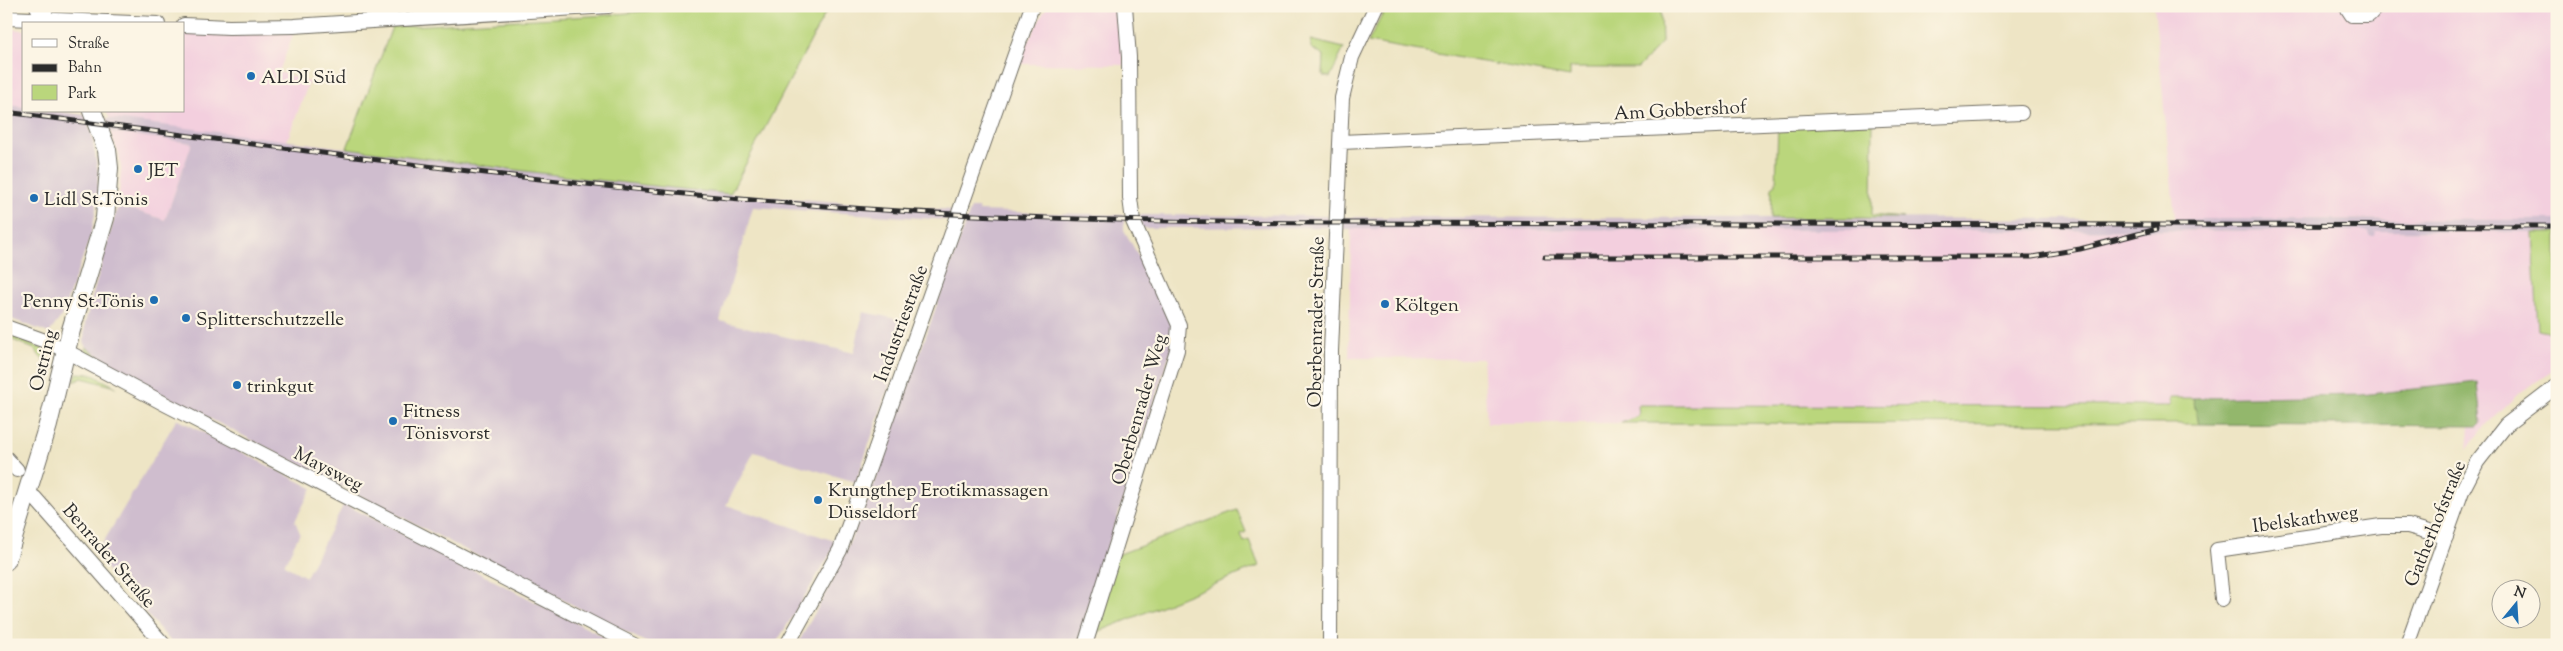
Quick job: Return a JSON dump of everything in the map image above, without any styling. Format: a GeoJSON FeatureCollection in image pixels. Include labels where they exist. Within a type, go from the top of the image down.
{"type":"FeatureCollection","features":[{"type":"Feature","properties":{"kind":"main road","name":"Ostring"},"geometry":{"type":"LineString","coordinates":[[6,561],[48,425],[66,351],[105,218],[109,168],[106,150],[92,112]]}},
{"type":"Feature","properties":{"kind":"street"},"geometry":{"type":"LineString","coordinates":[[185,25],[229,27],[294,26],[608,6]]}},
{"type":"Feature","properties":{"kind":"street","name":"Industriestraße"},"geometry":{"type":"LineString","coordinates":[[787,645],[840,550],[1032,6]]}},
{"type":"Feature","properties":{"kind":"street","name":"Oberbenrader Weg"},"geometry":{"type":"LineString","coordinates":[[1085,645],[1177,350],[1180,333],[1179,325],[1133,221],[1130,198],[1129,57],[1124,6]]}},
{"type":"Feature","properties":{"kind":"street","name":"Oberbenrader Straße"},"geometry":{"type":"LineString","coordinates":[[1330,645],[1331,351],[1345,77],[1352,57],[1376,6]]}},
{"type":"Feature","properties":{"kind":"street"},"geometry":{"type":"LineString","coordinates":[[2346,6],[2352,15],[2369,15],[2377,6]]}},
{"type":"Feature","properties":{"kind":"street"},"geometry":{"type":"LineString","coordinates":[[6,18],[44,17],[125,22]]}},
{"type":"Feature","properties":{"kind":"street","name":"Am Gobbershof"},"geometry":{"type":"LineString","coordinates":[[1341,142],[2021,114]]}},
{"type":"Feature","properties":{"kind":"street","name":"Maysweg"},"geometry":{"type":"LineString","coordinates":[[6,327],[52,343],[634,645]]}},
{"type":"Feature","properties":{"kind":"street","name":"Gatherhofstraße"},"geometry":{"type":"LineString","coordinates":[[2407,645],[2462,491],[2477,462],[2506,425],[2557,386]]}},
{"type":"Feature","properties":{"kind":"street"},"geometry":{"type":"LineString","coordinates":[[6,458],[17,470]]}},
{"type":"Feature","properties":{"kind":"street","name":"Benrader Straße"},"geometry":{"type":"LineString","coordinates":[[26,492],[35,498],[164,645]]}},
{"type":"Feature","properties":{"kind":"street","name":"Ibelskathweg"},"geometry":{"type":"LineString","coordinates":[[2222,599],[2217,550],[2381,526],[2408,526],[2446,537]]}},
{"type":"Feature","properties":{"kind":"shaded area"},"geometry":{"type":"Polygon","coordinates":[[[1047,6],[1118,6],[1124,65],[1019,64],[1026,45],[1047,6]]]}},
{"type":"Feature","properties":{"kind":"shaded area"},"geometry":{"type":"Polygon","coordinates":[[[2154,6],[2557,6],[2557,220],[2175,219],[2154,6]]]}},
{"type":"Feature","properties":{"kind":"shaded area"},"geometry":{"type":"Polygon","coordinates":[[[6,29],[22,30],[22,107],[6,105],[6,29]]]}},
{"type":"Feature","properties":{"kind":"shaded area"},"geometry":{"type":"Polygon","coordinates":[[[185,32],[241,34],[294,32],[279,72],[309,82],[287,141],[110,119],[106,112],[185,112],[185,32]]]}},
{"type":"Feature","properties":{"kind":"shaded area"},"geometry":{"type":"Polygon","coordinates":[[[6,105],[22,107],[22,112],[62,112],[85,115],[92,135],[98,172],[97,204],[91,235],[61,317],[49,333],[6,317],[6,105]]]}},
{"type":"Feature","properties":{"kind":"shaded area"},"geometry":{"type":"Polygon","coordinates":[[[106,118],[640,185],[730,194],[952,210],[948,220],[753,207],[720,321],[854,353],[863,312],[911,322],[856,482],[754,452],[726,505],[835,541],[832,551],[775,645],[651,645],[119,372],[102,360],[86,347],[84,340],[85,323],[118,205],[165,220],[192,143],[110,132],[106,118]]]}},
{"type":"Feature","properties":{"kind":"shaded area"},"geometry":{"type":"Polygon","coordinates":[[[110,132],[192,143],[165,220],[118,205],[121,169],[119,154],[110,132]]]}},
{"type":"Feature","properties":{"kind":"shaded area"},"geometry":{"type":"Polygon","coordinates":[[[971,208],[978,208],[979,211],[1124,215],[1124,230],[1178,327],[1077,645],[797,645],[832,582],[867,503],[971,208]]]}},
{"type":"Feature","properties":{"kind":"shaded area"},"geometry":{"type":"Polygon","coordinates":[[[1136,215],[1329,216],[1329,227],[1142,228],[1136,215]]]}},
{"type":"Feature","properties":{"kind":"shaded area"},"geometry":{"type":"Polygon","coordinates":[[[1342,217],[2557,220],[2557,232],[2376,231],[2375,236],[2369,236],[2369,231],[1342,229],[1342,217]]]}},
{"type":"Feature","properties":{"kind":"shaded area"},"geometry":{"type":"Polygon","coordinates":[[[1351,229],[2369,231],[2369,236],[2375,236],[2375,231],[2533,232],[2538,330],[2557,334],[2557,369],[2519,393],[2483,428],[2467,450],[2469,427],[2478,426],[2481,423],[2477,382],[2361,395],[2170,398],[2170,406],[1638,405],[1639,416],[1621,423],[1487,423],[1483,359],[1349,358],[1351,229]]]}},
{"type":"Feature","properties":{"kind":"shaded area"},"geometry":{"type":"Polygon","coordinates":[[[177,419],[312,488],[295,521],[300,533],[284,565],[306,577],[344,504],[620,645],[174,645],[95,556],[177,419]]]}},
{"type":"Feature","properties":{"kind":"green space"},"geometry":{"type":"Polygon","coordinates":[[[693,6],[829,6],[730,194],[579,178],[347,148],[392,27],[609,15],[693,6]]]}},
{"type":"Feature","properties":{"kind":"green space"},"geometry":{"type":"Polygon","coordinates":[[[1387,6],[1616,6],[1661,10],[1662,42],[1638,68],[1570,68],[1570,77],[1368,42],[1387,6]]]}},
{"type":"Feature","properties":{"kind":"green space"},"geometry":{"type":"Polygon","coordinates":[[[1311,40],[1344,48],[1330,77],[1323,76],[1324,56],[1311,48],[1311,40]]]}},
{"type":"Feature","properties":{"kind":"green space"},"geometry":{"type":"Polygon","coordinates":[[[1873,123],[1872,215],[1903,218],[1771,218],[1772,187],[1776,184],[1778,126],[1873,123]]]}},
{"type":"Feature","properties":{"kind":"green space"},"geometry":{"type":"Polygon","coordinates":[[[2533,232],[2557,232],[2557,334],[2538,330],[2533,232]]]}},
{"type":"Feature","properties":{"kind":"green space"},"geometry":{"type":"Polygon","coordinates":[[[6,333],[45,350],[43,360],[34,349],[6,337],[6,333]]]}},
{"type":"Feature","properties":{"kind":"green space"},"geometry":{"type":"Polygon","coordinates":[[[86,347],[119,372],[84,353],[86,347]]]}},
{"type":"Feature","properties":{"kind":"green space"},"geometry":{"type":"Polygon","coordinates":[[[77,373],[91,374],[116,387],[82,378],[74,382],[77,373]]]}},
{"type":"Feature","properties":{"kind":"green space"},"geometry":{"type":"Polygon","coordinates":[[[2477,382],[2481,423],[2478,426],[2199,424],[2193,398],[2361,395],[2477,382]]]}},
{"type":"Feature","properties":{"kind":"green space"},"geometry":{"type":"Polygon","coordinates":[[[2170,398],[2193,398],[2199,424],[1621,423],[1639,416],[1638,405],[2170,406],[2170,398]]]}},
{"type":"Feature","properties":{"kind":"green space"},"geometry":{"type":"Polygon","coordinates":[[[1237,510],[1246,532],[1241,534],[1244,542],[1249,540],[1259,566],[1093,634],[1117,555],[1237,510]]]}},
{"type":"Feature","properties":{"kind":"railway"},"geometry":{"type":"LineString","coordinates":[[6,112],[390,162],[582,184],[775,202],[913,212],[1190,222],[2557,226]]}},
{"type":"Feature","properties":{"kind":"railway"},"geometry":{"type":"LineString","coordinates":[[1545,257],[2032,257],[2080,249],[2157,229]]}},
{"type":"Feature","properties":{"kind":"place","name":"ALDI Süd"},"geometry":{"type":"Point","coordinates":[251,76]}},
{"type":"Feature","properties":{"kind":"place","name":"JET"},"geometry":{"type":"Point","coordinates":[138,169]}},
{"type":"Feature","properties":{"kind":"place","name":"Lidl St.Tönis"},"geometry":{"type":"Point","coordinates":[34,198]}},
{"type":"Feature","properties":{"kind":"place","name":"Penny St.Tönis"},"geometry":{"type":"Point","coordinates":[154,300]}},
{"type":"Feature","properties":{"kind":"place","name":"Költgen"},"geometry":{"type":"Point","coordinates":[1385,304]}},
{"type":"Feature","properties":{"kind":"place","name":"Splitterschutzzelle"},"geometry":{"type":"Point","coordinates":[186,318]}},
{"type":"Feature","properties":{"kind":"place","name":"trinkgut"},"geometry":{"type":"Point","coordinates":[237,385]}},
{"type":"Feature","properties":{"kind":"place","name":"Fitness Tönisvorst"},"geometry":{"type":"Point","coordinates":[393,421]}},
{"type":"Feature","properties":{"kind":"place","name":"Krungthep Erotikmassagen Düsseldorf"},"geometry":{"type":"Point","coordinates":[818,500]}}]}
